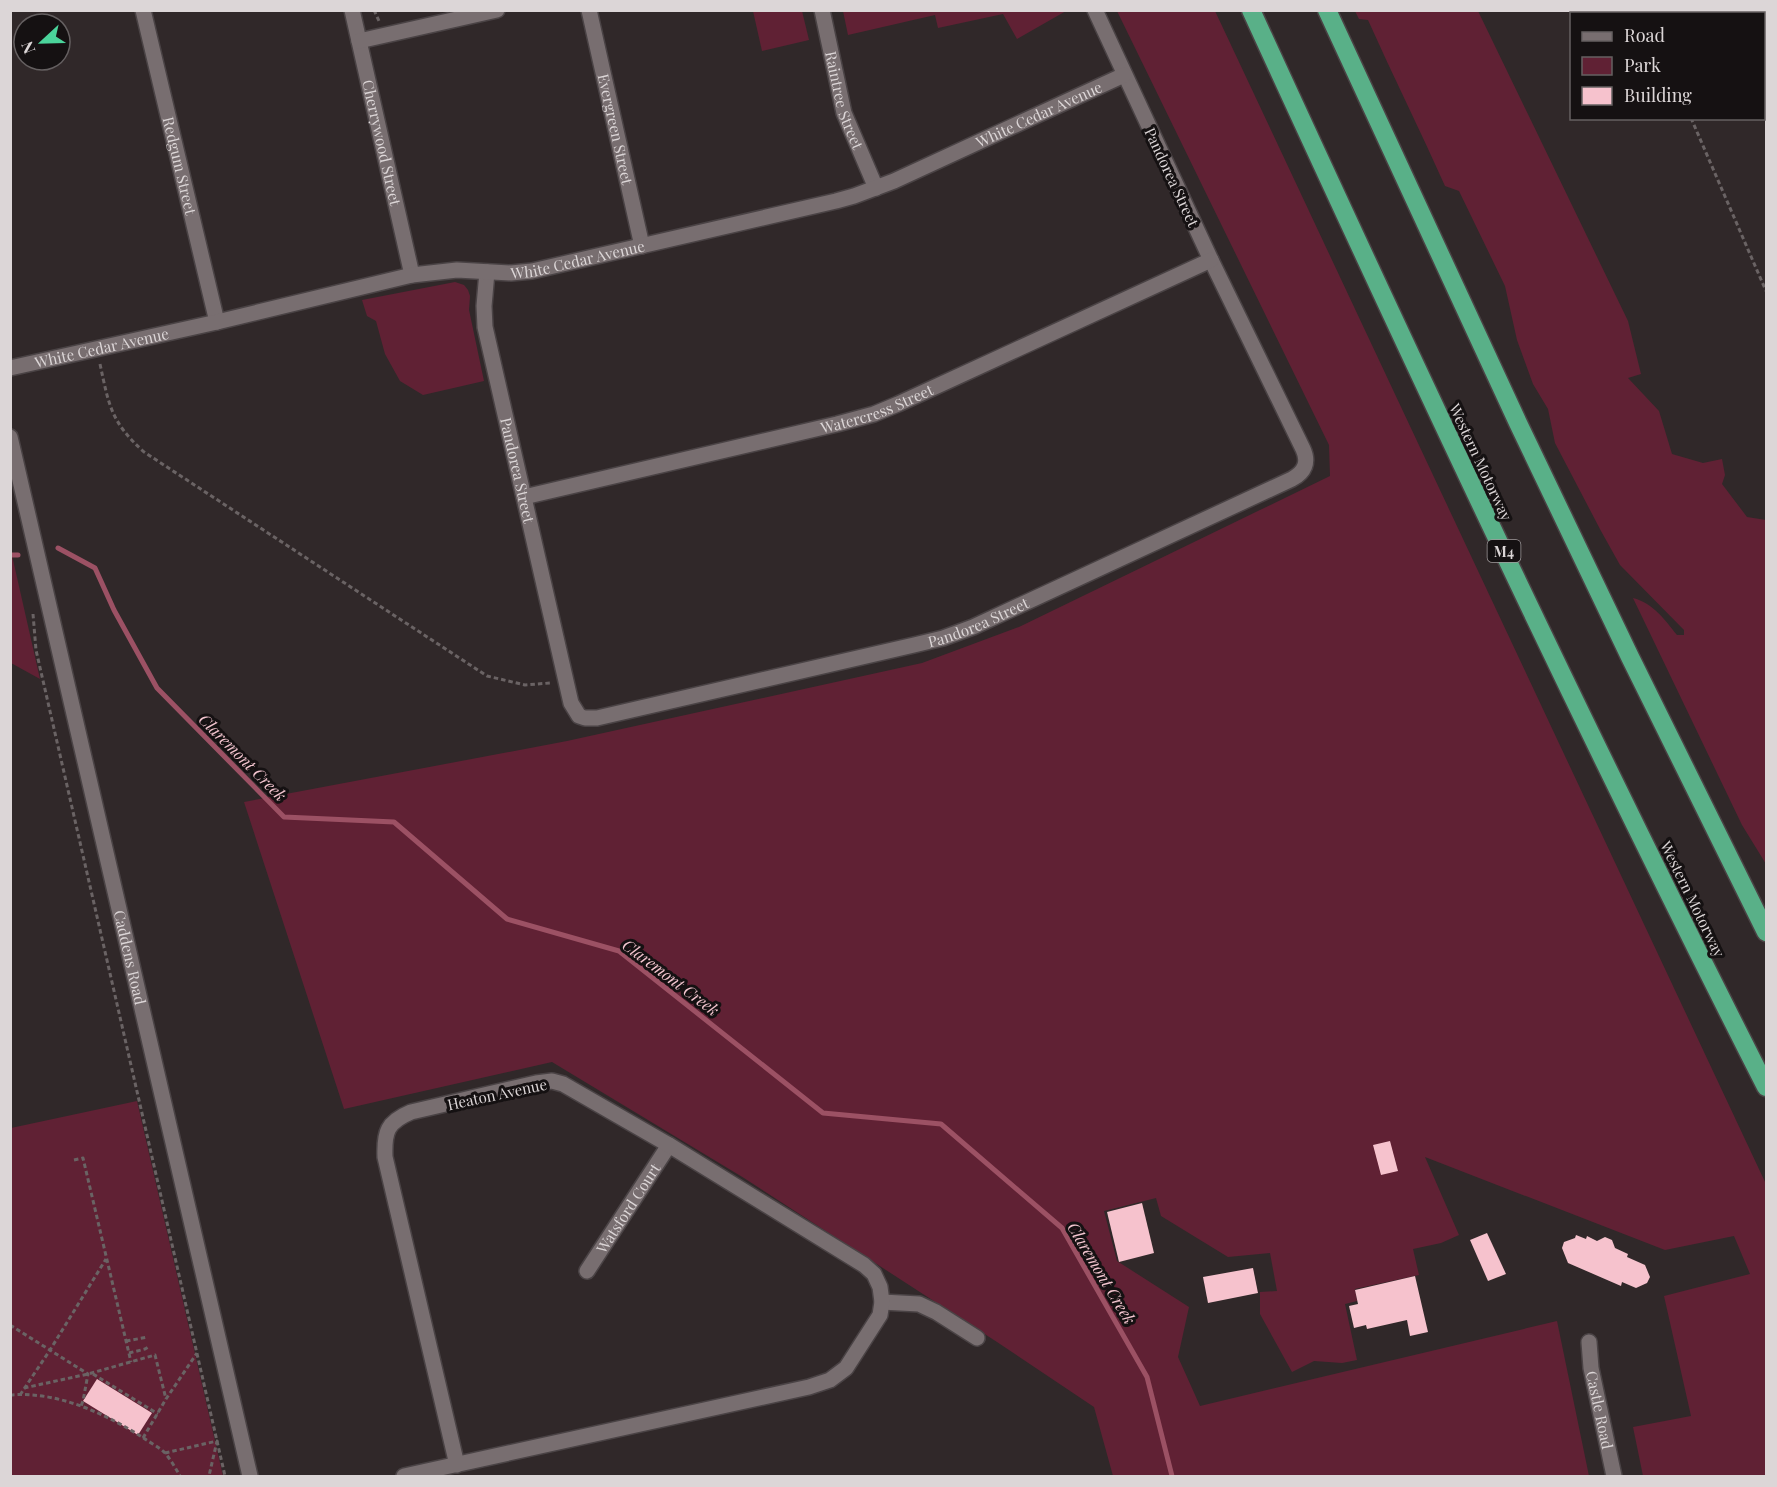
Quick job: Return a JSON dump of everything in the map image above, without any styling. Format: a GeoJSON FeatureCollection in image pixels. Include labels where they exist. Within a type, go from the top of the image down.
{"type":"FeatureCollection","features":[{"type":"Feature","properties":{"kind":"highway","name":"Western Motorway"},"geometry":{"type":"LineString","coordinates":[[1251,10],[1496,535],[1628,808],[1767,1087]]}},
{"type":"Feature","properties":{"kind":"highway"},"geometry":{"type":"LineString","coordinates":[[1327,10],[1630,657],[1767,932]]}},
{"type":"Feature","properties":{"kind":"street","name":"Redgum Street"},"geometry":{"type":"LineString","coordinates":[[142,10],[217,322]]}},
{"type":"Feature","properties":{"kind":"street","name":"Cherrywood Street"},"geometry":{"type":"LineString","coordinates":[[352,10],[412,274]]}},
{"type":"Feature","properties":{"kind":"street"},"geometry":{"type":"LineString","coordinates":[[359,41],[497,10]]}},
{"type":"Feature","properties":{"kind":"street","name":"Evergreen Street"},"geometry":{"type":"LineString","coordinates":[[589,10],[642,246]]}},
{"type":"Feature","properties":{"kind":"street","name":"Raintree Street"},"geometry":{"type":"LineString","coordinates":[[822,10],[844,113],[876,188]]}},
{"type":"Feature","properties":{"kind":"street","name":"Pandorea Street"},"geometry":{"type":"LineString","coordinates":[[487,272],[485,327],[566,679],[575,712],[579,716],[597,718],[942,638],[973,627],[1298,476],[1305,467],[1306,455],[1211,260],[1095,10]]}},
{"type":"Feature","properties":{"kind":"street","name":"White Cedar Avenue"},"geometry":{"type":"LineString","coordinates":[[10,368],[217,322],[412,274],[446,270],[511,273],[532,271],[836,201],[876,188],[1124,75]]}},
{"type":"Feature","properties":{"kind":"street","name":"Watercress Street"},"geometry":{"type":"LineString","coordinates":[[524,497],[874,414],[1211,260]]}},
{"type":"Feature","properties":{"kind":"street","name":"Caddens Road"},"geometry":{"type":"LineString","coordinates":[[10,437],[250,1476]]}},
{"type":"Feature","properties":{"kind":"street","name":"Heaton Avenue"},"geometry":{"type":"LineString","coordinates":[[457,1465],[385,1157],[384,1141],[388,1128],[397,1118],[411,1112],[536,1083],[552,1081],[563,1084],[669,1145],[864,1265],[874,1274],[880,1287],[882,1302]]}},
{"type":"Feature","properties":{"kind":"street","name":"Watsford Court"},"geometry":{"type":"LineString","coordinates":[[587,1271],[669,1145]]}},
{"type":"Feature","properties":{"kind":"street"},"geometry":{"type":"LineString","coordinates":[[404,1476],[809,1387],[830,1380],[846,1368],[880,1315],[882,1302],[919,1304],[977,1338]]}},
{"type":"Feature","properties":{"kind":"street","name":"Castle Road"},"geometry":{"type":"LineString","coordinates":[[1589,1342],[1592,1368],[1614,1476]]}},
{"type":"Feature","properties":{"kind":"path"},"geometry":{"type":"LineString","coordinates":[[374,10],[380,26]]}},
{"type":"Feature","properties":{"kind":"path"},"geometry":{"type":"LineString","coordinates":[[1692,120],[1767,291]]}},
{"type":"Feature","properties":{"kind":"path"},"geometry":{"type":"LineString","coordinates":[[96,348],[108,401],[117,423],[129,439],[144,452],[487,676],[525,685],[542,685],[566,679]]}},
{"type":"Feature","properties":{"kind":"path"},"geometry":{"type":"LineString","coordinates":[[32,606],[36,650],[225,1476]]}},
{"type":"Feature","properties":{"kind":"path"},"geometry":{"type":"LineString","coordinates":[[74,1160],[82,1158],[131,1362]]}},
{"type":"Feature","properties":{"kind":"path"},"geometry":{"type":"LineString","coordinates":[[20,1395],[106,1258]]}},
{"type":"Feature","properties":{"kind":"path"},"geometry":{"type":"LineString","coordinates":[[10,1325],[158,1414]]}},
{"type":"Feature","properties":{"kind":"path"},"geometry":{"type":"LineString","coordinates":[[126,1341],[148,1336]]}},
{"type":"Feature","properties":{"kind":"path"},"geometry":{"type":"LineString","coordinates":[[129,1353],[150,1346]]}},
{"type":"Feature","properties":{"kind":"path"},"geometry":{"type":"LineString","coordinates":[[143,1438],[197,1353]]}},
{"type":"Feature","properties":{"kind":"path"},"geometry":{"type":"LineString","coordinates":[[24,1388],[155,1355],[166,1399]]}},
{"type":"Feature","properties":{"kind":"path"},"geometry":{"type":"LineString","coordinates":[[81,1406],[90,1373]]}},
{"type":"Feature","properties":{"kind":"path"},"geometry":{"type":"LineString","coordinates":[[10,1395],[57,1400],[81,1406],[112,1420],[165,1453],[180,1476]]}},
{"type":"Feature","properties":{"kind":"path"},"geometry":{"type":"LineString","coordinates":[[165,1453],[217,1441]]}},
{"type":"Feature","properties":{"kind":"path"},"geometry":{"type":"LineString","coordinates":[[209,1476],[217,1441]]}},
{"type":"Feature","properties":{"kind":"green space"},"geometry":{"type":"Polygon","coordinates":[[[843,10],[1066,11],[1017,39],[1003,14],[938,28],[935,15],[848,35],[843,10]]]}},
{"type":"Feature","properties":{"kind":"green space"},"geometry":{"type":"Polygon","coordinates":[[[753,11],[802,11],[809,40],[762,51],[753,11]]]}},
{"type":"Feature","properties":{"kind":"green space"},"geometry":{"type":"Polygon","coordinates":[[[1117,11],[1215,11],[1766,1184],[1766,1476],[1643,1476],[1633,1427],[1691,1416],[1664,1296],[1750,1274],[1734,1236],[1665,1250],[1425,1157],[1459,1235],[1441,1243],[1413,1249],[1419,1275],[1355,1289],[1357,1301],[1345,1304],[1357,1360],[1342,1363],[1314,1361],[1292,1372],[1260,1314],[1260,1292],[1277,1291],[1270,1253],[1228,1257],[1161,1216],[1156,1198],[1104,1211],[1117,1261],[1189,1307],[1178,1357],[1200,1406],[1557,1321],[1589,1476],[1113,1476],[1094,1407],[744,1178],[552,1062],[344,1109],[244,802],[567,741],[922,663],[1019,627],[1330,476],[1329,445],[1117,11]]]}},
{"type":"Feature","properties":{"kind":"green space"},"geometry":{"type":"Polygon","coordinates":[[[1355,11],[1478,11],[1628,321],[1641,374],[1628,378],[1659,411],[1672,454],[1703,463],[1722,459],[1725,475],[1722,484],[1747,517],[1766,520],[1766,864],[1742,825],[1633,598],[1653,608],[1677,635],[1684,635],[1684,630],[1620,565],[1601,531],[1555,443],[1548,409],[1533,384],[1517,340],[1505,286],[1459,191],[1445,186],[1368,20],[1359,19],[1355,11]]]}},
{"type":"Feature","properties":{"kind":"green space"},"geometry":{"type":"Polygon","coordinates":[[[455,282],[464,285],[470,296],[469,310],[484,381],[423,395],[400,381],[385,354],[376,321],[367,316],[362,300],[455,282]]]}},
{"type":"Feature","properties":{"kind":"green space"},"geometry":{"type":"Polygon","coordinates":[[[11,551],[40,679],[11,663],[11,551]]]}},
{"type":"Feature","properties":{"kind":"green space"},"geometry":{"type":"Polygon","coordinates":[[[137,1101],[223,1476],[11,1476],[11,1128],[137,1101]]]}},
{"type":"Feature","properties":{"kind":"building"},"geometry":{"type":"Polygon","coordinates":[[[1390,1141],[1398,1171],[1381,1175],[1373,1145],[1390,1141]]]}},
{"type":"Feature","properties":{"kind":"building"},"geometry":{"type":"Polygon","coordinates":[[[1142,1203],[1154,1253],[1119,1262],[1107,1212],[1142,1203]]]}},
{"type":"Feature","properties":{"kind":"building"},"geometry":{"type":"Polygon","coordinates":[[[1487,1233],[1506,1274],[1488,1281],[1470,1240],[1487,1233]]]}},
{"type":"Feature","properties":{"kind":"building"},"geometry":{"type":"Polygon","coordinates":[[[1576,1235],[1586,1239],[1587,1236],[1597,1241],[1605,1237],[1612,1240],[1615,1248],[1628,1254],[1627,1257],[1645,1265],[1650,1277],[1647,1283],[1636,1288],[1622,1282],[1621,1286],[1568,1263],[1562,1248],[1564,1242],[1575,1238],[1576,1235]]]}},
{"type":"Feature","properties":{"kind":"building"},"geometry":{"type":"Polygon","coordinates":[[[1253,1268],[1258,1293],[1208,1303],[1203,1277],[1253,1268]]]}},
{"type":"Feature","properties":{"kind":"building"},"geometry":{"type":"Polygon","coordinates":[[[1415,1276],[1428,1332],[1410,1336],[1407,1320],[1367,1329],[1366,1325],[1354,1328],[1349,1306],[1358,1304],[1355,1290],[1415,1276]]]}},
{"type":"Feature","properties":{"kind":"building"},"geometry":{"type":"Polygon","coordinates":[[[97,1379],[152,1413],[138,1435],[83,1401],[97,1379]]]}},
{"type":"Feature","properties":{"kind":"waterway","name":"Claremont Creek"},"geometry":{"type":"LineString","coordinates":[[58,548],[95,568],[114,610],[157,688],[284,817],[394,822],[507,919],[619,951],[823,1113],[941,1124],[1062,1228],[1147,1377],[1172,1476]]}},
{"type":"Feature","properties":{"kind":"waterway","name":"Claremont Creek"},"geometry":{"type":"LineString","coordinates":[[10,555],[18,555]]}}]}
